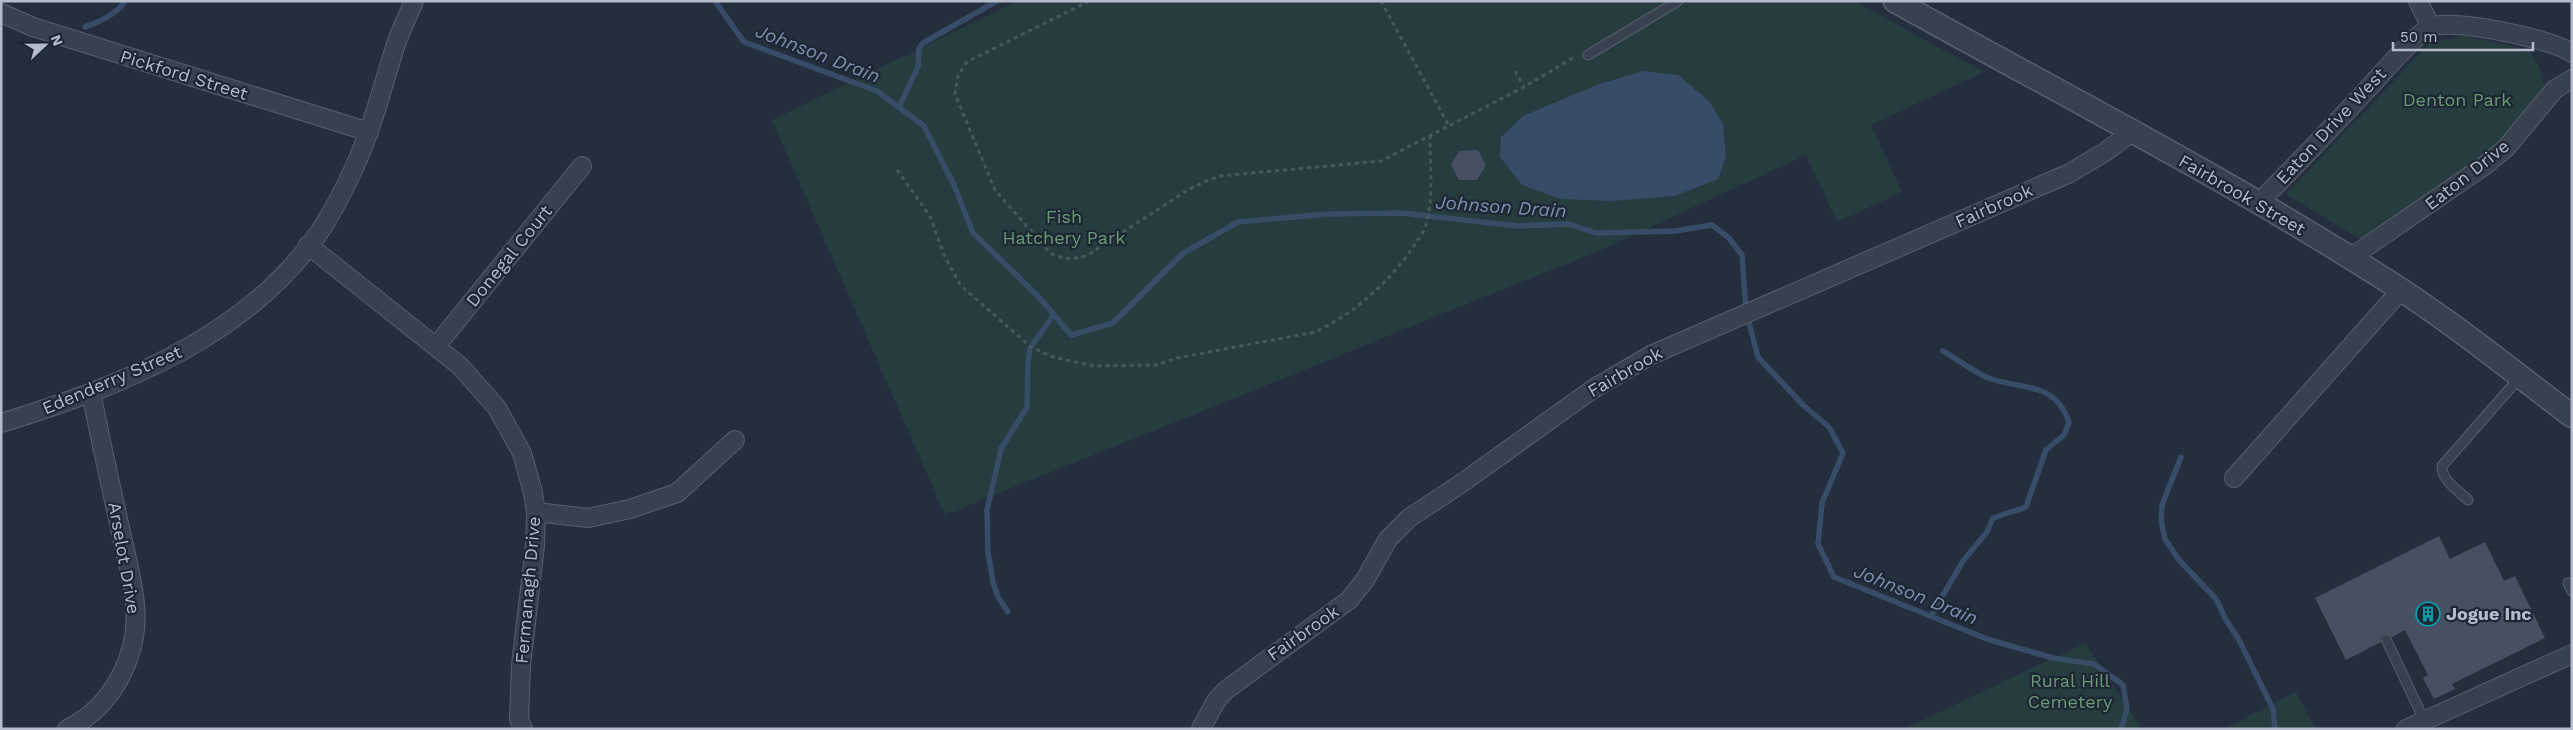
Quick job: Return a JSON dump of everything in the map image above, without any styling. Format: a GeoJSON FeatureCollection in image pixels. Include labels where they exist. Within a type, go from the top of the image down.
{"type":"FeatureCollection","features":[{"type":"Feature","properties":{"kind":"street","name":"Edenderry Street"},"geometry":{"type":"LineString","coordinates":[[1,423],[91,392],[158,364],[210,335],[264,292],[308,245],[323,226],[340,197],[369,132],[396,46],[414,1]]}},
{"type":"Feature","properties":{"kind":"street"},"geometry":{"type":"LineString","coordinates":[[2418,1],[2431,26],[2458,26],[2501,31],[2554,44],[2572,53]]}},
{"type":"Feature","properties":{"kind":"street","name":"Fairbrook Street"},"geometry":{"type":"LineString","coordinates":[[1905,4],[2258,203],[2350,258],[2400,290],[2572,416]]}},
{"type":"Feature","properties":{"kind":"street","name":"Pickford Street"},"geometry":{"type":"LineString","coordinates":[[1,13],[33,27],[369,132]]}},
{"type":"Feature","properties":{"kind":"street","name":"Eaton Drive West"},"geometry":{"type":"LineString","coordinates":[[2258,203],[2402,52],[2431,26]]}},
{"type":"Feature","properties":{"kind":"street","name":"Eaton Drive"},"geometry":{"type":"LineString","coordinates":[[2350,258],[2484,166],[2506,148],[2554,89],[2572,79]]}},
{"type":"Feature","properties":{"kind":"street","name":"Fairbrook"},"geometry":{"type":"LineString","coordinates":[[1201,729],[1216,701],[1226,690],[1349,600],[1365,580],[1388,539],[1409,518],[1462,483],[1593,389],[1651,354],[2070,173],[2105,152],[2132,132]]}},
{"type":"Feature","properties":{"kind":"street","name":"Donegal Court"},"geometry":{"type":"LineString","coordinates":[[437,345],[582,166]]}},
{"type":"Feature","properties":{"kind":"street","name":"Fermanagh Drive"},"geometry":{"type":"LineString","coordinates":[[308,245],[437,345],[479,385],[508,425],[527,467],[536,512],[535,546],[520,665],[520,725]]}},
{"type":"Feature","properties":{"kind":"street"},"geometry":{"type":"LineString","coordinates":[[2234,478],[2400,290]]}},
{"type":"Feature","properties":{"kind":"street","name":"Arselot Drive"},"geometry":{"type":"LineString","coordinates":[[67,729],[90,714],[112,692],[130,653],[135,626],[133,589],[91,392]]}},
{"type":"Feature","properties":{"kind":"street"},"geometry":{"type":"LineString","coordinates":[[536,512],[588,518],[630,509],[677,493],[736,440]]}},
{"type":"Feature","properties":{"kind":"street"},"geometry":{"type":"LineString","coordinates":[[2406,729],[2572,654]]}},
{"type":"Feature","properties":{"kind":"lane"},"geometry":{"type":"LineString","coordinates":[[1583,55],[1678,1]]}},
{"type":"Feature","properties":{"kind":"lane"},"geometry":{"type":"LineString","coordinates":[[2468,500],[2442,474],[2442,466],[2520,377]]}},
{"type":"Feature","properties":{"kind":"lane"},"geometry":{"type":"LineString","coordinates":[[2386,640],[2424,720]]}},
{"type":"Feature","properties":{"kind":"path"},"geometry":{"type":"LineString","coordinates":[[1089,1],[967,62],[958,75],[955,94],[995,190],[1050,253],[1059,258],[1074,260],[1088,255],[1186,191],[1220,176],[1381,160],[1583,55]]}},
{"type":"Feature","properties":{"kind":"path"},"geometry":{"type":"LineString","coordinates":[[1381,1],[1449,126]]}},
{"type":"Feature","properties":{"kind":"path"},"geometry":{"type":"LineString","coordinates":[[1515,70],[1524,87]]}},
{"type":"Feature","properties":{"kind":"path"},"geometry":{"type":"LineString","coordinates":[[897,170],[930,216],[944,255],[961,286],[1031,347],[1053,356],[1094,366],[1156,365],[1177,358],[1315,332],[1334,323],[1381,285],[1405,259],[1425,229],[1429,202],[1430,136]]}},
{"type":"Feature","properties":{"kind":"green space","name":"Fish Hatchery Park"},"geometry":{"type":"Polygon","coordinates":[[[1018,1],[1854,1],[1984,72],[1871,125],[1902,192],[1837,222],[1806,155],[1606,248],[945,515],[772,120],[1018,1]]]}},
{"type":"Feature","properties":{"kind":"green space","name":"Denton Park"},"geometry":{"type":"Polygon","coordinates":[[[2466,36],[2529,50],[2539,66],[2545,88],[2490,153],[2360,239],[2286,194],[2430,43],[2466,36]]]}},
{"type":"Feature","properties":{"kind":"green space","name":"Rural Hill Cemetery"},"geometry":{"type":"Polygon","coordinates":[[[2085,643],[2142,729],[1904,729],[2085,643]]]}},
{"type":"Feature","properties":{"kind":"green space"},"geometry":{"type":"Polygon","coordinates":[[[2296,692],[2316,729],[2224,729],[2296,692]]]}},
{"type":"Feature","properties":{"kind":"water"},"geometry":{"type":"Polygon","coordinates":[[[1643,71],[1678,75],[1709,101],[1723,124],[1726,156],[1718,179],[1674,196],[1612,201],[1561,199],[1522,185],[1500,157],[1501,137],[1523,116],[1597,85],[1643,71]]]}},
{"type":"Feature","properties":{"kind":"building"},"geometry":{"type":"Polygon","coordinates":[[[1478,150],[1486,165],[1477,180],[1459,180],[1451,165],[1459,151],[1478,150]]]}},
{"type":"Feature","properties":{"kind":"building","name":"Jogue Inc"},"geometry":{"type":"Polygon","coordinates":[[[2439,536],[2450,559],[2485,542],[2504,581],[2515,576],[2545,638],[2452,684],[2455,689],[2434,699],[2423,678],[2428,675],[2405,630],[2392,637],[2387,633],[2383,634],[2380,638],[2381,642],[2346,660],[2315,598],[2439,536]]]}},
{"type":"Feature","properties":{"kind":"waterway"},"geometry":{"type":"LineString","coordinates":[[85,27],[112,14],[125,1]]}},
{"type":"Feature","properties":{"kind":"waterway","name":"Johnson Drain"},"geometry":{"type":"LineString","coordinates":[[715,1],[744,42],[877,91],[924,126],[954,185],[973,233],[1037,295],[1071,335],[1113,323],[1182,254],[1238,222],[1327,214],[1402,213],[1518,226],[1569,224],[1596,233],[1675,231],[1712,225],[1729,238],[1742,255],[1746,311],[1758,357],[1803,405],[1829,427],[1843,453],[1822,503],[1818,544],[1834,577],[1987,639],[2053,658],[2094,664],[2123,685],[2127,709],[2121,729]]}},
{"type":"Feature","properties":{"kind":"waterway"},"geometry":{"type":"LineString","coordinates":[[899,107],[918,67],[919,48],[923,43],[997,1]]}},
{"type":"Feature","properties":{"kind":"waterway"},"geometry":{"type":"LineString","coordinates":[[1008,612],[998,597],[993,582],[988,552],[987,510],[1001,449],[1027,407],[1030,348],[1054,314]]}},
{"type":"Feature","properties":{"kind":"waterway"},"geometry":{"type":"LineString","coordinates":[[1931,616],[1963,561],[1987,532],[1993,518],[2026,507],[2046,450],[2064,435],[2069,422],[2063,408],[2045,393],[1986,377],[1943,351]]}},
{"type":"Feature","properties":{"kind":"waterway"},"geometry":{"type":"LineString","coordinates":[[2181,457],[2162,505],[2161,520],[2165,539],[2179,560],[2216,599],[2226,620],[2238,638],[2273,709],[2275,729]]}},
{"type":"Feature","properties":{"kind":"place","name":"Jogue Inc"},"geometry":{"type":"Point","coordinates":[2428,614]}}]}
